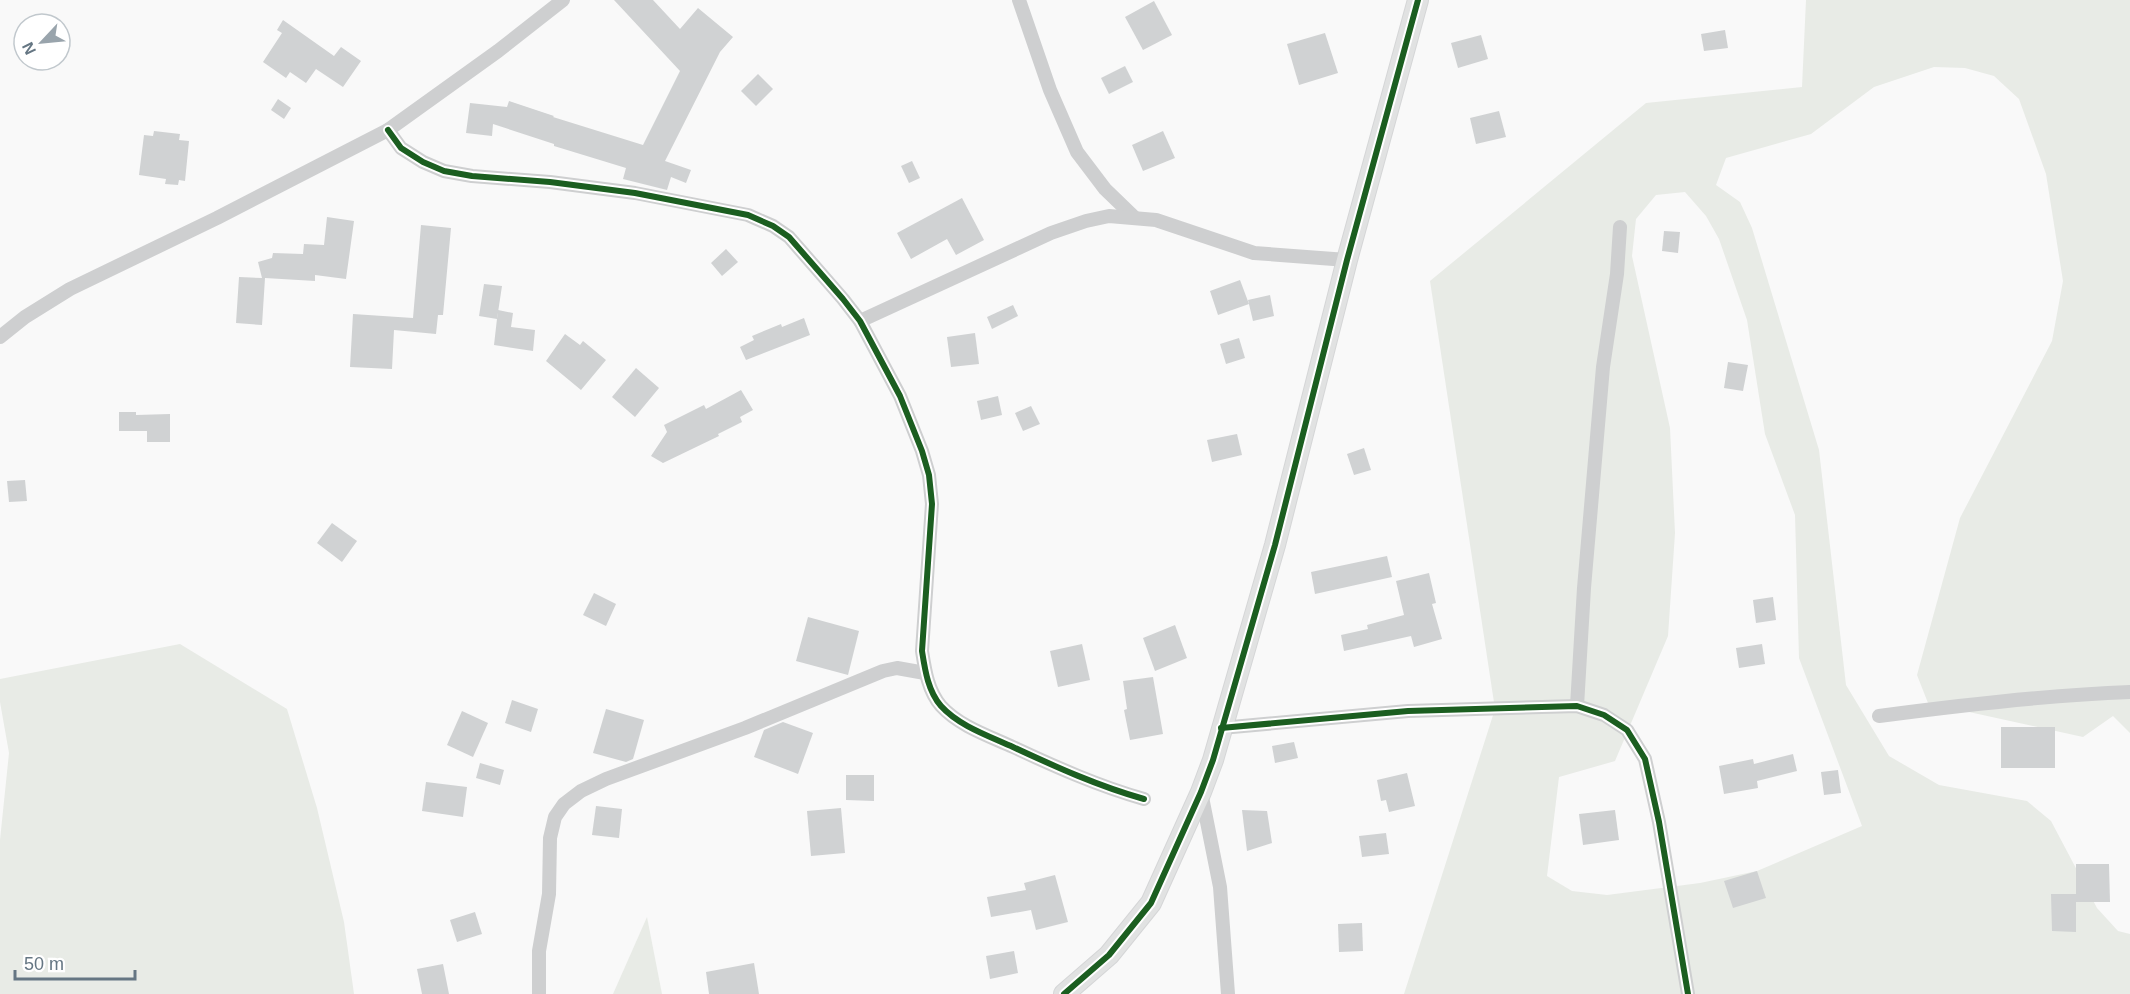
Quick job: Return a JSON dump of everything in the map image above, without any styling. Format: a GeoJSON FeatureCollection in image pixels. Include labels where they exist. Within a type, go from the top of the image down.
{"type":"FeatureCollection","features":[{"type":"Feature","properties":{"kind":"street"},"geometry":{"type":"LineString","coordinates":[[0,337],[25,317],[70,289],[217,218],[388,130],[498,51],[563,0]]}},
{"type":"Feature","properties":{"kind":"street"},"geometry":{"type":"LineString","coordinates":[[1018,0],[1050,90],[1077,152],[1105,189],[1134,217]]}},
{"type":"Feature","properties":{"kind":"street"},"geometry":{"type":"LineString","coordinates":[[1064,994],[1109,955],[1151,903],[1201,792],[1275,545],[1347,260],[1418,0]]}},
{"type":"Feature","properties":{"kind":"street"},"geometry":{"type":"LineString","coordinates":[[388,130],[401,148],[423,162],[444,171],[492,178],[594,187],[748,215],[773,226],[789,237],[860,321],[900,396],[929,475],[932,504],[931,532],[922,651],[925,673],[931,691],[942,707],[979,732],[1097,785],[1144,799]]}},
{"type":"Feature","properties":{"kind":"street"},"geometry":{"type":"LineString","coordinates":[[860,321],[1051,233],[1109,216],[1156,220],[1254,253],[1347,260]]}},
{"type":"Feature","properties":{"kind":"street"},"geometry":{"type":"LineString","coordinates":[[1577,706],[1584,588],[1603,367],[1617,274],[1620,227]]}},
{"type":"Feature","properties":{"kind":"street"},"geometry":{"type":"LineString","coordinates":[[539,994],[539,951],[549,894],[550,838],[555,817],[564,804],[581,791],[600,782],[728,734],[883,671],[897,668],[925,673]]}},
{"type":"Feature","properties":{"kind":"street"},"geometry":{"type":"LineString","coordinates":[[1879,716],[1974,703],[2130,692]]}},
{"type":"Feature","properties":{"kind":"street"},"geometry":{"type":"LineString","coordinates":[[1221,728],[1408,711],[1577,706],[1604,715],[1627,730],[1645,759],[1659,822],[1688,994]]}},
{"type":"Feature","properties":{"kind":"street"},"geometry":{"type":"LineString","coordinates":[[1201,792],[1220,887],[1228,994]]}},
{"type":"Feature","properties":{"kind":"shaded area"},"geometry":{"type":"Polygon","coordinates":[[[1806,0],[2130,0],[2130,733],[2113,716],[2083,737],[1928,703],[1917,675],[1960,518],[2052,341],[2063,281],[2046,174],[2019,99],[1994,76],[1965,68],[1934,67],[1874,87],[1811,134],[1726,158],[1716,185],[1740,202],[1752,228],[1819,450],[1846,685],[1889,756],[1939,785],[2027,801],[2051,821],[2097,908],[2118,931],[2130,934],[2130,994],[1404,994],[1495,709],[1430,281],[1646,103],[1802,87],[1806,0]],[[1685,192],[1656,195],[1636,219],[1632,256],[1670,428],[1675,533],[1668,636],[1615,761],[1559,777],[1547,876],[1572,891],[1607,895],[1700,883],[1757,871],[1862,826],[1799,658],[1795,515],[1765,434],[1747,320],[1719,239],[1706,216],[1685,192]]]}},
{"type":"Feature","properties":{"kind":"shaded area"},"geometry":{"type":"Polygon","coordinates":[[[180,644],[287,709],[317,808],[344,922],[354,994],[0,994],[0,840],[9,753],[0,702],[0,679],[180,644]]]}},
{"type":"Feature","properties":{"kind":"shaded area"},"geometry":{"type":"Polygon","coordinates":[[[647,917],[662,994],[613,994],[647,917]]]}},
{"type":"Feature","properties":{"kind":"building"},"geometry":{"type":"Polygon","coordinates":[[[614,0],[653,0],[680,29],[698,8],[733,37],[720,52],[665,161],[691,170],[686,183],[671,177],[667,190],[623,179],[626,168],[493,124],[492,136],[466,133],[470,103],[507,107],[509,101],[643,145],[680,71],[614,0]]]}},
{"type":"Feature","properties":{"kind":"building"},"geometry":{"type":"Polygon","coordinates":[[[1154,1],[1172,35],[1143,50],[1125,17],[1154,1]]]}},
{"type":"Feature","properties":{"kind":"building"},"geometry":{"type":"Polygon","coordinates":[[[283,20],[334,56],[341,47],[361,61],[343,87],[316,69],[306,83],[290,72],[286,78],[263,62],[282,33],[277,30],[283,20]]]}},
{"type":"Feature","properties":{"kind":"building"},"geometry":{"type":"Polygon","coordinates":[[[1725,30],[1728,48],[1704,51],[1701,34],[1725,30]]]}},
{"type":"Feature","properties":{"kind":"building"},"geometry":{"type":"Polygon","coordinates":[[[1325,33],[1338,73],[1299,85],[1287,44],[1325,33]]]}},
{"type":"Feature","properties":{"kind":"building"},"geometry":{"type":"Polygon","coordinates":[[[1481,35],[1488,59],[1458,68],[1451,43],[1481,35]]]}},
{"type":"Feature","properties":{"kind":"building"},"geometry":{"type":"Polygon","coordinates":[[[1125,66],[1133,82],[1109,94],[1101,78],[1125,66]]]}},
{"type":"Feature","properties":{"kind":"building"},"geometry":{"type":"Polygon","coordinates":[[[758,74],[773,89],[756,106],[741,91],[758,74]]]}},
{"type":"Feature","properties":{"kind":"building"},"geometry":{"type":"Polygon","coordinates":[[[278,99],[291,108],[284,119],[271,110],[278,99]]]}},
{"type":"Feature","properties":{"kind":"building"},"geometry":{"type":"Polygon","coordinates":[[[1499,111],[1506,137],[1476,144],[1470,118],[1499,111]]]}},
{"type":"Feature","properties":{"kind":"building"},"geometry":{"type":"Polygon","coordinates":[[[154,131],[180,134],[179,140],[189,141],[185,181],[179,180],[178,185],[165,184],[166,179],[139,175],[144,135],[153,136],[154,131]]]}},
{"type":"Feature","properties":{"kind":"building"},"geometry":{"type":"Polygon","coordinates":[[[1163,131],[1175,158],[1143,171],[1132,145],[1163,131]]]}},
{"type":"Feature","properties":{"kind":"building"},"geometry":{"type":"Polygon","coordinates":[[[912,161],[920,178],[909,183],[901,166],[912,161]]]}},
{"type":"Feature","properties":{"kind":"building"},"geometry":{"type":"Polygon","coordinates":[[[962,198],[984,240],[956,255],[947,239],[911,259],[897,233],[962,198]]]}},
{"type":"Feature","properties":{"kind":"building"},"geometry":{"type":"Polygon","coordinates":[[[327,217],[354,221],[346,279],[315,275],[315,281],[265,278],[262,325],[236,323],[239,277],[262,278],[258,262],[272,258],[273,253],[303,254],[304,244],[324,245],[327,217]]]}},
{"type":"Feature","properties":{"kind":"building"},"geometry":{"type":"Polygon","coordinates":[[[421,225],[451,228],[443,315],[438,315],[436,334],[394,330],[392,369],[350,367],[353,314],[413,318],[421,225]]]}},
{"type":"Feature","properties":{"kind":"building"},"geometry":{"type":"Polygon","coordinates":[[[1664,231],[1680,232],[1678,253],[1662,251],[1664,231]]]}},
{"type":"Feature","properties":{"kind":"building"},"geometry":{"type":"Polygon","coordinates":[[[726,249],[738,262],[722,276],[711,263],[726,249]]]}},
{"type":"Feature","properties":{"kind":"building"},"geometry":{"type":"Polygon","coordinates":[[[1240,280],[1249,304],[1218,315],[1210,291],[1240,280]]]}},
{"type":"Feature","properties":{"kind":"building"},"geometry":{"type":"Polygon","coordinates":[[[484,284],[502,286],[497,319],[479,316],[484,284]]]}},
{"type":"Feature","properties":{"kind":"building"},"geometry":{"type":"Polygon","coordinates":[[[1270,295],[1274,316],[1253,321],[1248,300],[1270,295]]]}},
{"type":"Feature","properties":{"kind":"building"},"geometry":{"type":"Polygon","coordinates":[[[1013,305],[1018,316],[992,329],[987,317],[1013,305]]]}},
{"type":"Feature","properties":{"kind":"building"},"geometry":{"type":"Polygon","coordinates":[[[498,310],[513,313],[511,327],[535,330],[533,351],[494,345],[498,310]]]}},
{"type":"Feature","properties":{"kind":"building"},"geometry":{"type":"Polygon","coordinates":[[[804,318],[810,335],[746,360],[740,347],[754,340],[752,336],[781,324],[782,327],[804,318]]]}},
{"type":"Feature","properties":{"kind":"building"},"geometry":{"type":"Polygon","coordinates":[[[975,333],[979,364],[951,367],[947,337],[975,333]]]}},
{"type":"Feature","properties":{"kind":"building"},"geometry":{"type":"Polygon","coordinates":[[[565,334],[580,345],[583,341],[606,360],[581,390],[546,361],[565,334]]]}},
{"type":"Feature","properties":{"kind":"building"},"geometry":{"type":"Polygon","coordinates":[[[1239,338],[1245,358],[1226,364],[1220,344],[1239,338]]]}},
{"type":"Feature","properties":{"kind":"building"},"geometry":{"type":"Polygon","coordinates":[[[1728,362],[1748,365],[1743,391],[1724,388],[1728,362]]]}},
{"type":"Feature","properties":{"kind":"building"},"geometry":{"type":"Polygon","coordinates":[[[636,368],[659,388],[635,417],[612,397],[636,368]]]}},
{"type":"Feature","properties":{"kind":"building"},"geometry":{"type":"Polygon","coordinates":[[[741,390],[753,410],[740,417],[742,422],[718,434],[719,436],[663,463],[651,456],[667,432],[664,425],[704,405],[706,409],[741,390]]]}},
{"type":"Feature","properties":{"kind":"building"},"geometry":{"type":"Polygon","coordinates":[[[998,396],[1002,415],[981,420],[977,401],[998,396]]]}},
{"type":"Feature","properties":{"kind":"building"},"geometry":{"type":"Polygon","coordinates":[[[1031,406],[1040,424],[1023,431],[1015,413],[1031,406]]]}},
{"type":"Feature","properties":{"kind":"building"},"geometry":{"type":"Polygon","coordinates":[[[119,412],[136,412],[136,415],[170,414],[170,442],[147,442],[147,431],[119,431],[119,412]]]}},
{"type":"Feature","properties":{"kind":"building"},"geometry":{"type":"Polygon","coordinates":[[[1237,434],[1242,455],[1212,462],[1207,440],[1237,434]]]}},
{"type":"Feature","properties":{"kind":"building"},"geometry":{"type":"Polygon","coordinates":[[[1364,448],[1371,470],[1354,475],[1347,454],[1364,448]]]}},
{"type":"Feature","properties":{"kind":"building"},"geometry":{"type":"Polygon","coordinates":[[[25,480],[27,501],[9,502],[7,481],[25,480]]]}},
{"type":"Feature","properties":{"kind":"building"},"geometry":{"type":"Polygon","coordinates":[[[332,523],[357,541],[342,562],[317,543],[332,523]]]}},
{"type":"Feature","properties":{"kind":"building"},"geometry":{"type":"Polygon","coordinates":[[[1387,556],[1392,577],[1315,594],[1311,572],[1387,556]]]}},
{"type":"Feature","properties":{"kind":"building"},"geometry":{"type":"Polygon","coordinates":[[[1429,573],[1436,603],[1432,604],[1442,639],[1414,647],[1411,636],[1344,651],[1341,635],[1368,629],[1367,625],[1404,615],[1396,581],[1429,573]]]}},
{"type":"Feature","properties":{"kind":"building"},"geometry":{"type":"Polygon","coordinates":[[[594,593],[616,604],[606,626],[583,615],[594,593]]]}},
{"type":"Feature","properties":{"kind":"building"},"geometry":{"type":"Polygon","coordinates":[[[1773,597],[1776,620],[1756,623],[1753,600],[1773,597]]]}},
{"type":"Feature","properties":{"kind":"building"},"geometry":{"type":"Polygon","coordinates":[[[808,617],[859,631],[848,675],[796,661],[808,617]]]}},
{"type":"Feature","properties":{"kind":"building"},"geometry":{"type":"Polygon","coordinates":[[[1175,625],[1187,658],[1155,671],[1143,638],[1175,625]]]}},
{"type":"Feature","properties":{"kind":"building"},"geometry":{"type":"Polygon","coordinates":[[[1082,644],[1090,680],[1058,687],[1050,651],[1082,644]]]}},
{"type":"Feature","properties":{"kind":"building"},"geometry":{"type":"Polygon","coordinates":[[[1762,644],[1765,664],[1739,668],[1736,648],[1762,644]]]}},
{"type":"Feature","properties":{"kind":"building"},"geometry":{"type":"Polygon","coordinates":[[[1153,677],[1163,734],[1130,740],[1124,710],[1127,709],[1123,681],[1153,677]]]}},
{"type":"Feature","properties":{"kind":"building"},"geometry":{"type":"Polygon","coordinates":[[[512,700],[538,709],[531,732],[505,723],[512,700]]]}},
{"type":"Feature","properties":{"kind":"building"},"geometry":{"type":"Polygon","coordinates":[[[606,709],[644,720],[633,759],[626,762],[593,753],[606,709]]]}},
{"type":"Feature","properties":{"kind":"building"},"geometry":{"type":"Polygon","coordinates":[[[462,711],[488,723],[473,757],[447,745],[462,711]]]}},
{"type":"Feature","properties":{"kind":"building"},"geometry":{"type":"Polygon","coordinates":[[[783,722],[813,733],[798,774],[754,757],[764,730],[783,722]]]}},
{"type":"Feature","properties":{"kind":"building"},"geometry":{"type":"Polygon","coordinates":[[[2001,727],[2055,727],[2055,768],[2001,768],[2001,727]]]}},
{"type":"Feature","properties":{"kind":"building"},"geometry":{"type":"Polygon","coordinates":[[[1294,742],[1298,758],[1275,763],[1272,746],[1294,742]]]}},
{"type":"Feature","properties":{"kind":"building"},"geometry":{"type":"Polygon","coordinates":[[[1793,754],[1797,771],[1757,781],[1758,788],[1724,794],[1719,766],[1753,759],[1754,764],[1793,754]]]}},
{"type":"Feature","properties":{"kind":"building"},"geometry":{"type":"Polygon","coordinates":[[[480,763],[504,770],[500,785],[476,778],[480,763]]]}},
{"type":"Feature","properties":{"kind":"building"},"geometry":{"type":"Polygon","coordinates":[[[1838,770],[1841,793],[1824,795],[1821,772],[1838,770]]]}},
{"type":"Feature","properties":{"kind":"building"},"geometry":{"type":"Polygon","coordinates":[[[1407,773],[1415,806],[1389,812],[1386,800],[1381,801],[1377,780],[1407,773]]]}},
{"type":"Feature","properties":{"kind":"building"},"geometry":{"type":"Polygon","coordinates":[[[846,775],[874,775],[874,801],[846,800],[846,775]]]}},
{"type":"Feature","properties":{"kind":"building"},"geometry":{"type":"Polygon","coordinates":[[[426,782],[467,787],[463,817],[422,811],[426,782]]]}},
{"type":"Feature","properties":{"kind":"building"},"geometry":{"type":"Polygon","coordinates":[[[596,806],[622,809],[619,838],[592,835],[596,806]]]}},
{"type":"Feature","properties":{"kind":"building"},"geometry":{"type":"Polygon","coordinates":[[[841,808],[845,853],[811,856],[807,811],[841,808]]]}},
{"type":"Feature","properties":{"kind":"building"},"geometry":{"type":"Polygon","coordinates":[[[1242,810],[1267,811],[1272,843],[1247,851],[1242,810]]]}},
{"type":"Feature","properties":{"kind":"building"},"geometry":{"type":"Polygon","coordinates":[[[1615,810],[1619,840],[1583,845],[1579,814],[1615,810]]]}},
{"type":"Feature","properties":{"kind":"building"},"geometry":{"type":"Polygon","coordinates":[[[1386,833],[1389,854],[1362,857],[1359,836],[1386,833]]]}},
{"type":"Feature","properties":{"kind":"building"},"geometry":{"type":"Polygon","coordinates":[[[2076,864],[2109,864],[2110,902],[2076,902],[2076,932],[2052,931],[2051,894],[2076,894],[2076,864]]]}},
{"type":"Feature","properties":{"kind":"building"},"geometry":{"type":"Polygon","coordinates":[[[1757,871],[1766,898],[1733,908],[1724,881],[1757,871]]]}},
{"type":"Feature","properties":{"kind":"building"},"geometry":{"type":"Polygon","coordinates":[[[1055,875],[1068,922],[1036,930],[1031,910],[991,917],[987,897],[1026,890],[1024,883],[1055,875]]]}},
{"type":"Feature","properties":{"kind":"building"},"geometry":{"type":"Polygon","coordinates":[[[475,912],[482,934],[457,942],[450,920],[475,912]]]}},
{"type":"Feature","properties":{"kind":"building"},"geometry":{"type":"Polygon","coordinates":[[[1362,923],[1363,951],[1339,952],[1338,924],[1362,923]]]}},
{"type":"Feature","properties":{"kind":"building"},"geometry":{"type":"Polygon","coordinates":[[[1014,951],[1018,973],[990,979],[986,956],[1014,951]]]}},
{"type":"Feature","properties":{"kind":"building"},"geometry":{"type":"Polygon","coordinates":[[[754,963],[759,994],[709,994],[706,972],[754,963]]]}},
{"type":"Feature","properties":{"kind":"building"},"geometry":{"type":"Polygon","coordinates":[[[443,964],[449,994],[422,994],[417,969],[443,964]]]}},
{"type":"Feature","properties":{"kind":"cycle path"},"geometry":{"type":"LineString","coordinates":[[1064,994],[1109,955],[1151,903],[1213,760],[1275,545],[1347,260],[1418,0]]}},
{"type":"Feature","properties":{"kind":"cycle path"},"geometry":{"type":"LineString","coordinates":[[388,130],[401,148],[423,162],[444,171],[635,193],[748,215],[773,226],[789,237],[860,321],[900,396],[922,451],[929,475],[932,504],[922,651],[933,694],[948,713],[975,730],[1077,776],[1144,799]]}},
{"type":"Feature","properties":{"kind":"cycle path"},"geometry":{"type":"LineString","coordinates":[[1221,728],[1408,711],[1577,706],[1604,715],[1627,730],[1645,759],[1659,822],[1688,994]]}}]}
